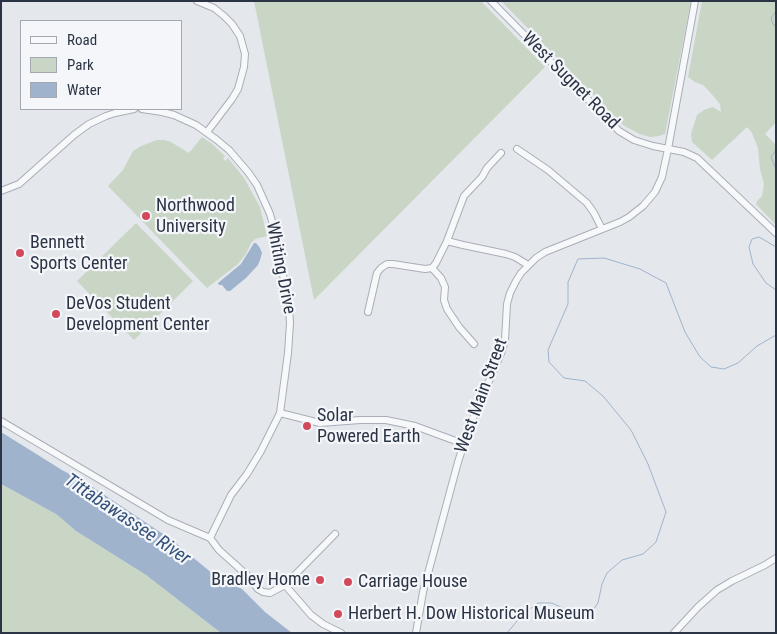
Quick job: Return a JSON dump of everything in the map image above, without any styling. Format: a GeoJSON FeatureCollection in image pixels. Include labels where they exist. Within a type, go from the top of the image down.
{"type":"FeatureCollection","features":[{"type":"Feature","properties":{"kind":"street"},"geometry":{"type":"LineString","coordinates":[[196,1],[214,8],[232,24],[240,36],[245,54],[244,67],[238,89],[207,132]]}},
{"type":"Feature","properties":{"kind":"street","name":"West Sugnet Road"},"geometry":{"type":"LineString","coordinates":[[491,1],[619,131],[634,140],[684,152],[697,158],[776,233]]}},
{"type":"Feature","properties":{"kind":"street","name":"West Main Street"},"geometry":{"type":"LineString","coordinates":[[416,633],[423,592],[458,462],[470,425],[502,351],[510,293],[528,265],[545,252],[629,217],[643,206],[659,185],[668,149],[695,1]]}},
{"type":"Feature","properties":{"kind":"street"},"geometry":{"type":"LineString","coordinates":[[1,191],[19,184],[89,124],[110,114],[129,110]]}},
{"type":"Feature","properties":{"kind":"street","name":"Whiting Drive"},"geometry":{"type":"LineString","coordinates":[[149,110],[174,115],[207,132],[229,150],[248,172],[270,214],[286,292],[290,323],[280,413],[261,451],[231,496],[210,538]]}},
{"type":"Feature","properties":{"kind":"street"},"geometry":{"type":"LineString","coordinates":[[517,149],[548,170],[587,203],[602,229]]}},
{"type":"Feature","properties":{"kind":"street"},"geometry":{"type":"LineString","coordinates":[[368,312],[381,268],[387,264],[393,264],[425,269],[432,268],[436,263],[464,196],[501,153]]}},
{"type":"Feature","properties":{"kind":"street"},"geometry":{"type":"LineString","coordinates":[[446,240],[463,246],[506,254],[528,265]]}},
{"type":"Feature","properties":{"kind":"street"},"geometry":{"type":"LineString","coordinates":[[432,268],[441,278],[445,287],[444,300],[447,309],[474,344]]}},
{"type":"Feature","properties":{"kind":"street"},"geometry":{"type":"LineString","coordinates":[[280,413],[320,423],[386,420],[427,430],[464,444]]}},
{"type":"Feature","properties":{"kind":"street"},"geometry":{"type":"LineString","coordinates":[[1,421],[168,520],[210,538],[263,592],[270,593],[285,585],[336,534]]}},
{"type":"Feature","properties":{"kind":"street"},"geometry":{"type":"LineString","coordinates":[[674,633],[717,590],[776,558]]}},
{"type":"Feature","properties":{"kind":"street"},"geometry":{"type":"LineString","coordinates":[[285,585],[311,615],[323,624],[341,633]]}},
{"type":"Feature","properties":{"kind":"green space"},"geometry":{"type":"Polygon","coordinates":[[[254,1],[481,1],[545,67],[314,300],[254,1]]]}},
{"type":"Feature","properties":{"kind":"green space"},"geometry":{"type":"Polygon","coordinates":[[[501,1],[691,1],[665,134],[650,137],[623,125],[501,1]]]}},
{"type":"Feature","properties":{"kind":"green space"},"geometry":{"type":"Polygon","coordinates":[[[702,1],[776,1],[776,122],[765,134],[776,145],[776,225],[756,204],[762,196],[764,184],[758,148],[752,133],[747,127],[712,160],[692,142],[691,134],[697,115],[713,107],[721,112],[720,104],[709,91],[703,85],[688,77],[702,1]]]}},
{"type":"Feature","properties":{"kind":"green space"},"geometry":{"type":"Polygon","coordinates":[[[202,137],[225,156],[223,158],[225,161],[228,158],[244,178],[260,207],[267,236],[255,239],[238,264],[207,288],[108,186],[123,170],[133,151],[141,146],[157,140],[164,140],[189,153],[202,137]]]}},
{"type":"Feature","properties":{"kind":"green space"},"geometry":{"type":"Polygon","coordinates":[[[136,223],[193,281],[134,340],[77,281],[136,223]]]}},
{"type":"Feature","properties":{"kind":"green space"},"geometry":{"type":"Polygon","coordinates":[[[1,484],[56,514],[76,531],[146,575],[221,633],[1,633],[1,484]]]}},
{"type":"Feature","properties":{"kind":"water"},"geometry":{"type":"Polygon","coordinates":[[[254,243],[260,248],[262,253],[258,265],[246,278],[230,291],[227,291],[218,283],[241,264],[254,243]]]}},
{"type":"Feature","properties":{"kind":"water","name":"Tittabawassee River"},"geometry":{"type":"Polygon","coordinates":[[[1,432],[88,484],[172,540],[213,574],[242,589],[265,612],[292,633],[221,633],[146,575],[76,531],[56,514],[1,484],[1,432]]]}},
{"type":"Feature","properties":{"kind":"waterway"},"geometry":{"type":"LineString","coordinates":[[776,11],[771,18],[776,27]]}},
{"type":"Feature","properties":{"kind":"waterway"},"geometry":{"type":"LineString","coordinates":[[776,150],[771,157],[776,169]]}},
{"type":"Feature","properties":{"kind":"waterway"},"geometry":{"type":"LineString","coordinates":[[776,247],[759,237],[752,239],[749,247],[753,264],[766,283],[776,290]]}},
{"type":"Feature","properties":{"kind":"waterway"},"geometry":{"type":"LineString","coordinates":[[507,633],[523,614],[538,603],[552,603],[580,616],[591,613],[598,603],[602,584],[607,573],[622,560],[643,554],[656,542],[666,512],[648,464],[631,430],[603,396],[585,381],[564,378],[549,362],[548,350],[568,304],[568,282],[578,259],[604,258],[640,269],[666,283],[685,332],[700,357],[711,367],[724,369],[738,363],[757,346],[776,335]]}},
{"type":"Feature","properties":{"kind":"place","name":"Northwood University"},"geometry":{"type":"Point","coordinates":[146,216]}},
{"type":"Feature","properties":{"kind":"place","name":"Bennett Sports Center"},"geometry":{"type":"Point","coordinates":[20,253]}},
{"type":"Feature","properties":{"kind":"place","name":"DeVos Student Development Center"},"geometry":{"type":"Point","coordinates":[56,314]}},
{"type":"Feature","properties":{"kind":"place","name":"Solar Powered Earth"},"geometry":{"type":"Point","coordinates":[307,426]}},
{"type":"Feature","properties":{"kind":"place","name":"Bradley Home"},"geometry":{"type":"Point","coordinates":[320,580]}},
{"type":"Feature","properties":{"kind":"place","name":"Carriage House"},"geometry":{"type":"Point","coordinates":[348,582]}},
{"type":"Feature","properties":{"kind":"place","name":"Herbert H. Dow Historical Museum"},"geometry":{"type":"Point","coordinates":[338,614]}}]}
